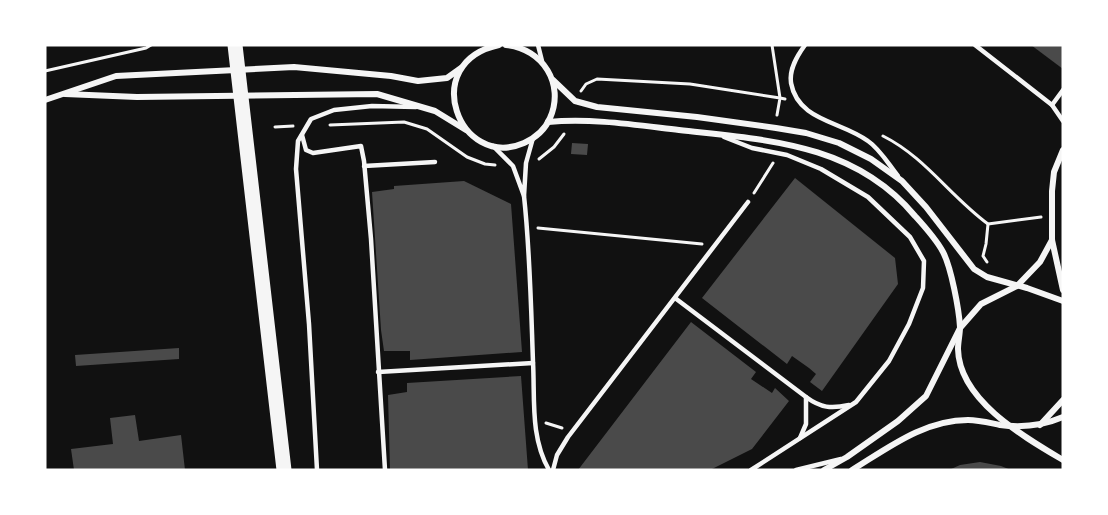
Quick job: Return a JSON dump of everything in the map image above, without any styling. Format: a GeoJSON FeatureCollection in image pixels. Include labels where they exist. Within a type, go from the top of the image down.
{"type":"FeatureCollection","features":[{"type":"Feature","properties":{"kind":"main road"},"geometry":{"type":"LineString","coordinates":[[235,49],[284,470]]}},
{"type":"Feature","properties":{"kind":"street"},"geometry":{"type":"LineString","coordinates":[[45,100],[116,76],[294,67],[392,76],[418,81],[447,78],[472,56],[486,48],[500,45]]}},
{"type":"Feature","properties":{"kind":"street"},"geometry":{"type":"LineString","coordinates":[[506,45],[516,46],[530,52],[542,61],[553,80],[575,101],[597,107],[697,117],[806,133],[839,143],[871,159],[902,180],[974,269],[987,277],[1063,301]]}},
{"type":"Feature","properties":{"kind":"street"},"geometry":{"type":"LineString","coordinates":[[461,68],[454,83],[453,100],[457,116],[466,130]]}},
{"type":"Feature","properties":{"kind":"street"},"geometry":{"type":"LineString","coordinates":[[62,94],[137,97],[377,94],[435,111],[478,140],[493,146],[513,146],[533,138],[548,122],[554,109],[553,80]]}},
{"type":"Feature","properties":{"kind":"street"},"geometry":{"type":"LineString","coordinates":[[548,122],[572,120],[611,122],[775,141],[834,157],[872,176],[891,190],[930,232],[944,253],[957,306],[960,328],[958,351],[962,372],[970,388],[980,401],[1013,427],[1063,460]]}},
{"type":"Feature","properties":{"kind":"street"},"geometry":{"type":"LineString","coordinates":[[1063,150],[1054,172],[1052,190],[1052,240],[1063,290]]}},
{"type":"Feature","properties":{"kind":"street"},"geometry":{"type":"LineString","coordinates":[[824,470],[898,422],[926,396],[960,328],[981,304],[1017,286],[1040,262],[1052,240]]}},
{"type":"Feature","properties":{"kind":"street"},"geometry":{"type":"LineString","coordinates":[[1040,425],[1063,400]]}},
{"type":"Feature","properties":{"kind":"street"},"geometry":{"type":"LineString","coordinates":[[852,470],[921,429],[948,422],[969,420],[1013,427],[1040,425],[1063,417]]}},
{"type":"Feature","properties":{"kind":"street"},"geometry":{"type":"LineString","coordinates":[[833,470],[847,457]]}},
{"type":"Feature","properties":{"kind":"lane"},"geometry":{"type":"LineString","coordinates":[[538,45],[542,61]]}},
{"type":"Feature","properties":{"kind":"lane"},"geometry":{"type":"LineString","coordinates":[[805,45],[792,66],[790,78],[798,103],[817,117],[853,131],[870,142],[902,180]]}},
{"type":"Feature","properties":{"kind":"lane"},"geometry":{"type":"LineString","coordinates":[[975,45],[1052,105],[1063,121]]}},
{"type":"Feature","properties":{"kind":"lane"},"geometry":{"type":"LineString","coordinates":[[1052,105],[1063,90]]}},
{"type":"Feature","properties":{"kind":"lane"},"geometry":{"type":"LineString","coordinates":[[317,470],[309,324],[296,169],[298,141],[311,119],[334,110],[372,106],[422,107]]}},
{"type":"Feature","properties":{"kind":"lane"},"geometry":{"type":"LineString","coordinates":[[302,135],[306,150],[313,153],[361,146],[371,239],[385,470]]}},
{"type":"Feature","properties":{"kind":"lane"},"geometry":{"type":"LineString","coordinates":[[718,135],[821,169],[868,197],[910,237],[924,261],[923,288],[909,324],[889,361],[852,405],[751,470]]}},
{"type":"Feature","properties":{"kind":"lane"},"geometry":{"type":"LineString","coordinates":[[533,138],[526,163],[524,196],[535,421],[539,447],[551,470]]}},
{"type":"Feature","properties":{"kind":"lane"},"geometry":{"type":"LineString","coordinates":[[493,146],[513,166],[524,196]]}},
{"type":"Feature","properties":{"kind":"lane"},"geometry":{"type":"LineString","coordinates":[[364,166],[435,162]]}},
{"type":"Feature","properties":{"kind":"lane"},"geometry":{"type":"LineString","coordinates":[[551,470],[557,455],[571,434],[748,202]]}},
{"type":"Feature","properties":{"kind":"lane"},"geometry":{"type":"LineString","coordinates":[[675,298],[817,405],[832,408],[852,405]]}},
{"type":"Feature","properties":{"kind":"lane"},"geometry":{"type":"LineString","coordinates":[[378,372],[533,363]]}},
{"type":"Feature","properties":{"kind":"lane"},"geometry":{"type":"LineString","coordinates":[[800,439],[806,424],[806,398]]}},
{"type":"Feature","properties":{"kind":"lane"},"geometry":{"type":"LineString","coordinates":[[796,470],[847,457]]}},
{"type":"Feature","properties":{"kind":"path"},"geometry":{"type":"LineString","coordinates":[[45,71],[151,45]]}},
{"type":"Feature","properties":{"kind":"path"},"geometry":{"type":"LineString","coordinates":[[580,91],[586,84],[597,79],[690,84],[780,98]]}},
{"type":"Feature","properties":{"kind":"path"},"geometry":{"type":"LineString","coordinates":[[274,127],[404,122],[427,129],[467,157],[485,164],[502,166]]}},
{"type":"Feature","properties":{"kind":"path"},"geometry":{"type":"LineString","coordinates":[[534,161],[554,147],[570,128]]}},
{"type":"Feature","properties":{"kind":"path"},"geometry":{"type":"LineString","coordinates":[[994,266],[983,256],[988,224],[1042,216],[1042,223]]}},
{"type":"Feature","properties":{"kind":"path"},"geometry":{"type":"LineString","coordinates":[[527,227],[708,245],[712,249]]}},
{"type":"Feature","properties":{"kind":"path"},"geometry":{"type":"LineString","coordinates":[[535,421],[553,424],[571,434]]}},
{"type":"Feature","properties":{"kind":"building"},"geometry":{"type":"Polygon","coordinates":[[[1031,45],[1063,45],[1063,69],[1031,45]]]}},
{"type":"Feature","properties":{"kind":"building"},"geometry":{"type":"Polygon","coordinates":[[[572,143],[588,144],[587,155],[571,154],[572,143]]]}},
{"type":"Feature","properties":{"kind":"building"},"geometry":{"type":"Polygon","coordinates":[[[795,178],[895,258],[898,284],[822,391],[810,382],[816,374],[809,368],[792,356],[787,364],[702,298],[795,178]]]}},
{"type":"Feature","properties":{"kind":"building"},"geometry":{"type":"Polygon","coordinates":[[[464,181],[511,204],[522,352],[410,360],[410,351],[384,351],[372,192],[394,189],[394,186],[464,181]]]}},
{"type":"Feature","properties":{"kind":"building"},"geometry":{"type":"Polygon","coordinates":[[[691,322],[756,372],[751,379],[772,393],[775,388],[789,401],[752,449],[710,470],[578,470],[691,322]]]}},
{"type":"Feature","properties":{"kind":"building"},"geometry":{"type":"Polygon","coordinates":[[[179,348],[179,359],[76,366],[75,355],[179,348]]]}},
{"type":"Feature","properties":{"kind":"building"},"geometry":{"type":"Polygon","coordinates":[[[521,376],[528,470],[390,470],[388,395],[407,392],[407,383],[521,376]]]}},
{"type":"Feature","properties":{"kind":"building"},"geometry":{"type":"Polygon","coordinates":[[[135,415],[139,441],[181,435],[185,470],[74,470],[71,449],[113,444],[110,418],[135,415]]]}},
{"type":"Feature","properties":{"kind":"building"},"geometry":{"type":"Polygon","coordinates":[[[980,462],[1011,470],[949,470],[960,465],[980,462]]]}}]}
